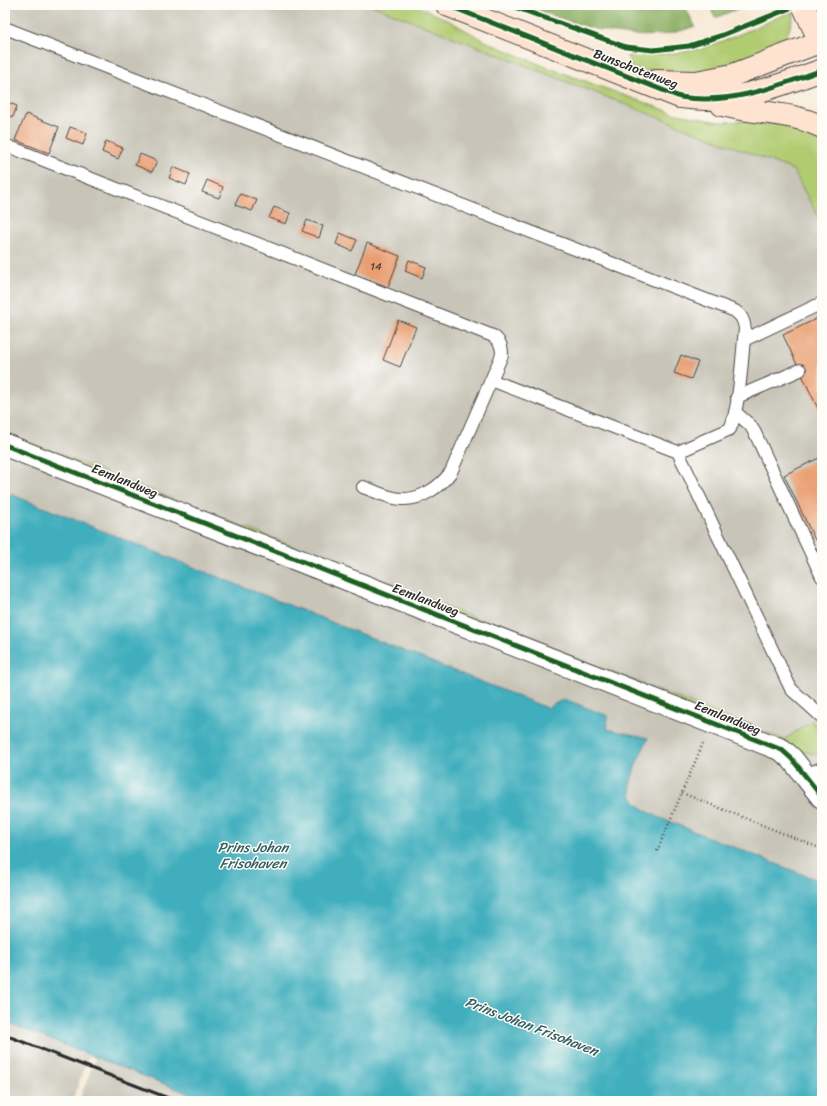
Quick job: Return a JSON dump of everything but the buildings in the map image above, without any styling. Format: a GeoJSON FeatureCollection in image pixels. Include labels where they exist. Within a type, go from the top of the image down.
{"type":"FeatureCollection","features":[{"type":"Feature","properties":{"kind":"street","name":"Bunschotenweg"},"geometry":{"type":"LineString","coordinates":[[461,8],[613,72],[639,80],[654,88],[680,97],[740,109],[770,112],[804,118],[822,126]]}},
{"type":"Feature","properties":{"kind":"street"},"geometry":{"type":"LineString","coordinates":[[794,8],[821,43]]}},
{"type":"Feature","properties":{"kind":"street","name":"Bunschotenweg"},"geometry":{"type":"LineString","coordinates":[[639,80],[679,83],[713,80],[734,75],[821,43]]}},
{"type":"Feature","properties":{"kind":"street","name":"Bunschotenweg"},"geometry":{"type":"LineString","coordinates":[[701,100],[731,98],[757,93],[822,70]]}},
{"type":"Feature","properties":{"kind":"street","name":"Eemlandweg"},"geometry":{"type":"LineString","coordinates":[[5,445],[782,750],[792,759],[814,772],[822,797]]}},
{"type":"Feature","properties":{"kind":"lane"},"geometry":{"type":"LineString","coordinates":[[5,28],[735,311],[740,315],[744,322],[744,340],[735,412],[730,429],[678,452]]}},
{"type":"Feature","properties":{"kind":"lane"},"geometry":{"type":"LineString","coordinates":[[5,145],[493,336],[499,340],[502,348],[502,355],[451,472],[445,481],[421,496],[402,499],[363,487]]}},
{"type":"Feature","properties":{"kind":"lane"},"geometry":{"type":"LineString","coordinates":[[744,340],[822,303]]}},
{"type":"Feature","properties":{"kind":"lane"},"geometry":{"type":"LineString","coordinates":[[737,397],[800,370]]}},
{"type":"Feature","properties":{"kind":"lane"},"geometry":{"type":"LineString","coordinates":[[491,380],[678,452],[791,689],[822,717]]}},
{"type":"Feature","properties":{"kind":"lane"},"geometry":{"type":"LineString","coordinates":[[735,412],[750,425],[755,433],[822,577]]}},
{"type":"Feature","properties":{"kind":"path"},"geometry":{"type":"LineString","coordinates":[[775,5],[779,13]]}},
{"type":"Feature","properties":{"kind":"path"},"geometry":{"type":"LineString","coordinates":[[772,16],[794,8]]}},
{"type":"Feature","properties":{"kind":"path"},"geometry":{"type":"LineString","coordinates":[[657,851],[712,722]]}},
{"type":"Feature","properties":{"kind":"path"},"geometry":{"type":"LineString","coordinates":[[682,793],[822,849]]}},
{"type":"Feature","properties":{"kind":"shaded area"},"geometry":{"type":"Polygon","coordinates":[[[5,5],[371,5],[794,170],[822,177],[822,959],[5,624],[5,5]]]}},
{"type":"Feature","properties":{"kind":"shaded area"},"geometry":{"type":"Polygon","coordinates":[[[5,1022],[89,1055],[72,1101],[5,1101],[5,1022]]]}},
{"type":"Feature","properties":{"kind":"shaded area"},"geometry":{"type":"Polygon","coordinates":[[[96,1057],[208,1101],[79,1101],[96,1057]]]}},
{"type":"Feature","properties":{"kind":"green space"},"geometry":{"type":"Polygon","coordinates":[[[371,5],[415,5],[444,18],[487,42],[546,67],[673,113],[718,122],[762,120],[785,124],[822,136],[822,224],[793,170],[371,5]]]}},
{"type":"Feature","properties":{"kind":"green space"},"geometry":{"type":"Polygon","coordinates":[[[522,5],[605,5],[639,14],[661,5],[684,5],[695,26],[673,33],[651,36],[629,35],[608,32],[586,26],[522,5]]]}},
{"type":"Feature","properties":{"kind":"green space"},"geometry":{"type":"Polygon","coordinates":[[[709,5],[747,5],[715,18],[709,5]]]}},
{"type":"Feature","properties":{"kind":"green space"},"geometry":{"type":"Polygon","coordinates":[[[790,12],[794,13],[790,28],[783,42],[778,47],[758,57],[733,66],[703,74],[671,74],[639,70],[631,67],[626,52],[650,54],[692,50],[730,38],[790,12]]]}},
{"type":"Feature","properties":{"kind":"green space"},"geometry":{"type":"Polygon","coordinates":[[[5,433],[784,740],[812,721],[822,735],[822,751],[813,754],[802,751],[5,438],[5,433]]]}},
{"type":"Feature","properties":{"kind":"water","name":"Prins Johan Frisohaven"},"geometry":{"type":"Polygon","coordinates":[[[5,492],[547,708],[564,699],[608,716],[607,729],[648,738],[637,762],[631,781],[632,798],[637,804],[658,817],[822,882],[822,1101],[208,1101],[5,1022],[5,492]]]}},
{"type":"Feature","properties":{"kind":"railway"},"geometry":{"type":"LineString","coordinates":[[5,1035],[176,1101]]}},
{"type":"Feature","properties":{"kind":"cycle path"},"geometry":{"type":"LineString","coordinates":[[447,5],[680,97],[717,99],[752,93],[787,83],[822,70]]}},
{"type":"Feature","properties":{"kind":"cycle path"},"geometry":{"type":"LineString","coordinates":[[509,5],[626,47],[653,50],[689,46],[720,36],[798,5]]}},
{"type":"Feature","properties":{"kind":"cycle path"},"geometry":{"type":"LineString","coordinates":[[5,445],[782,750],[792,759],[822,797]]}}]}
